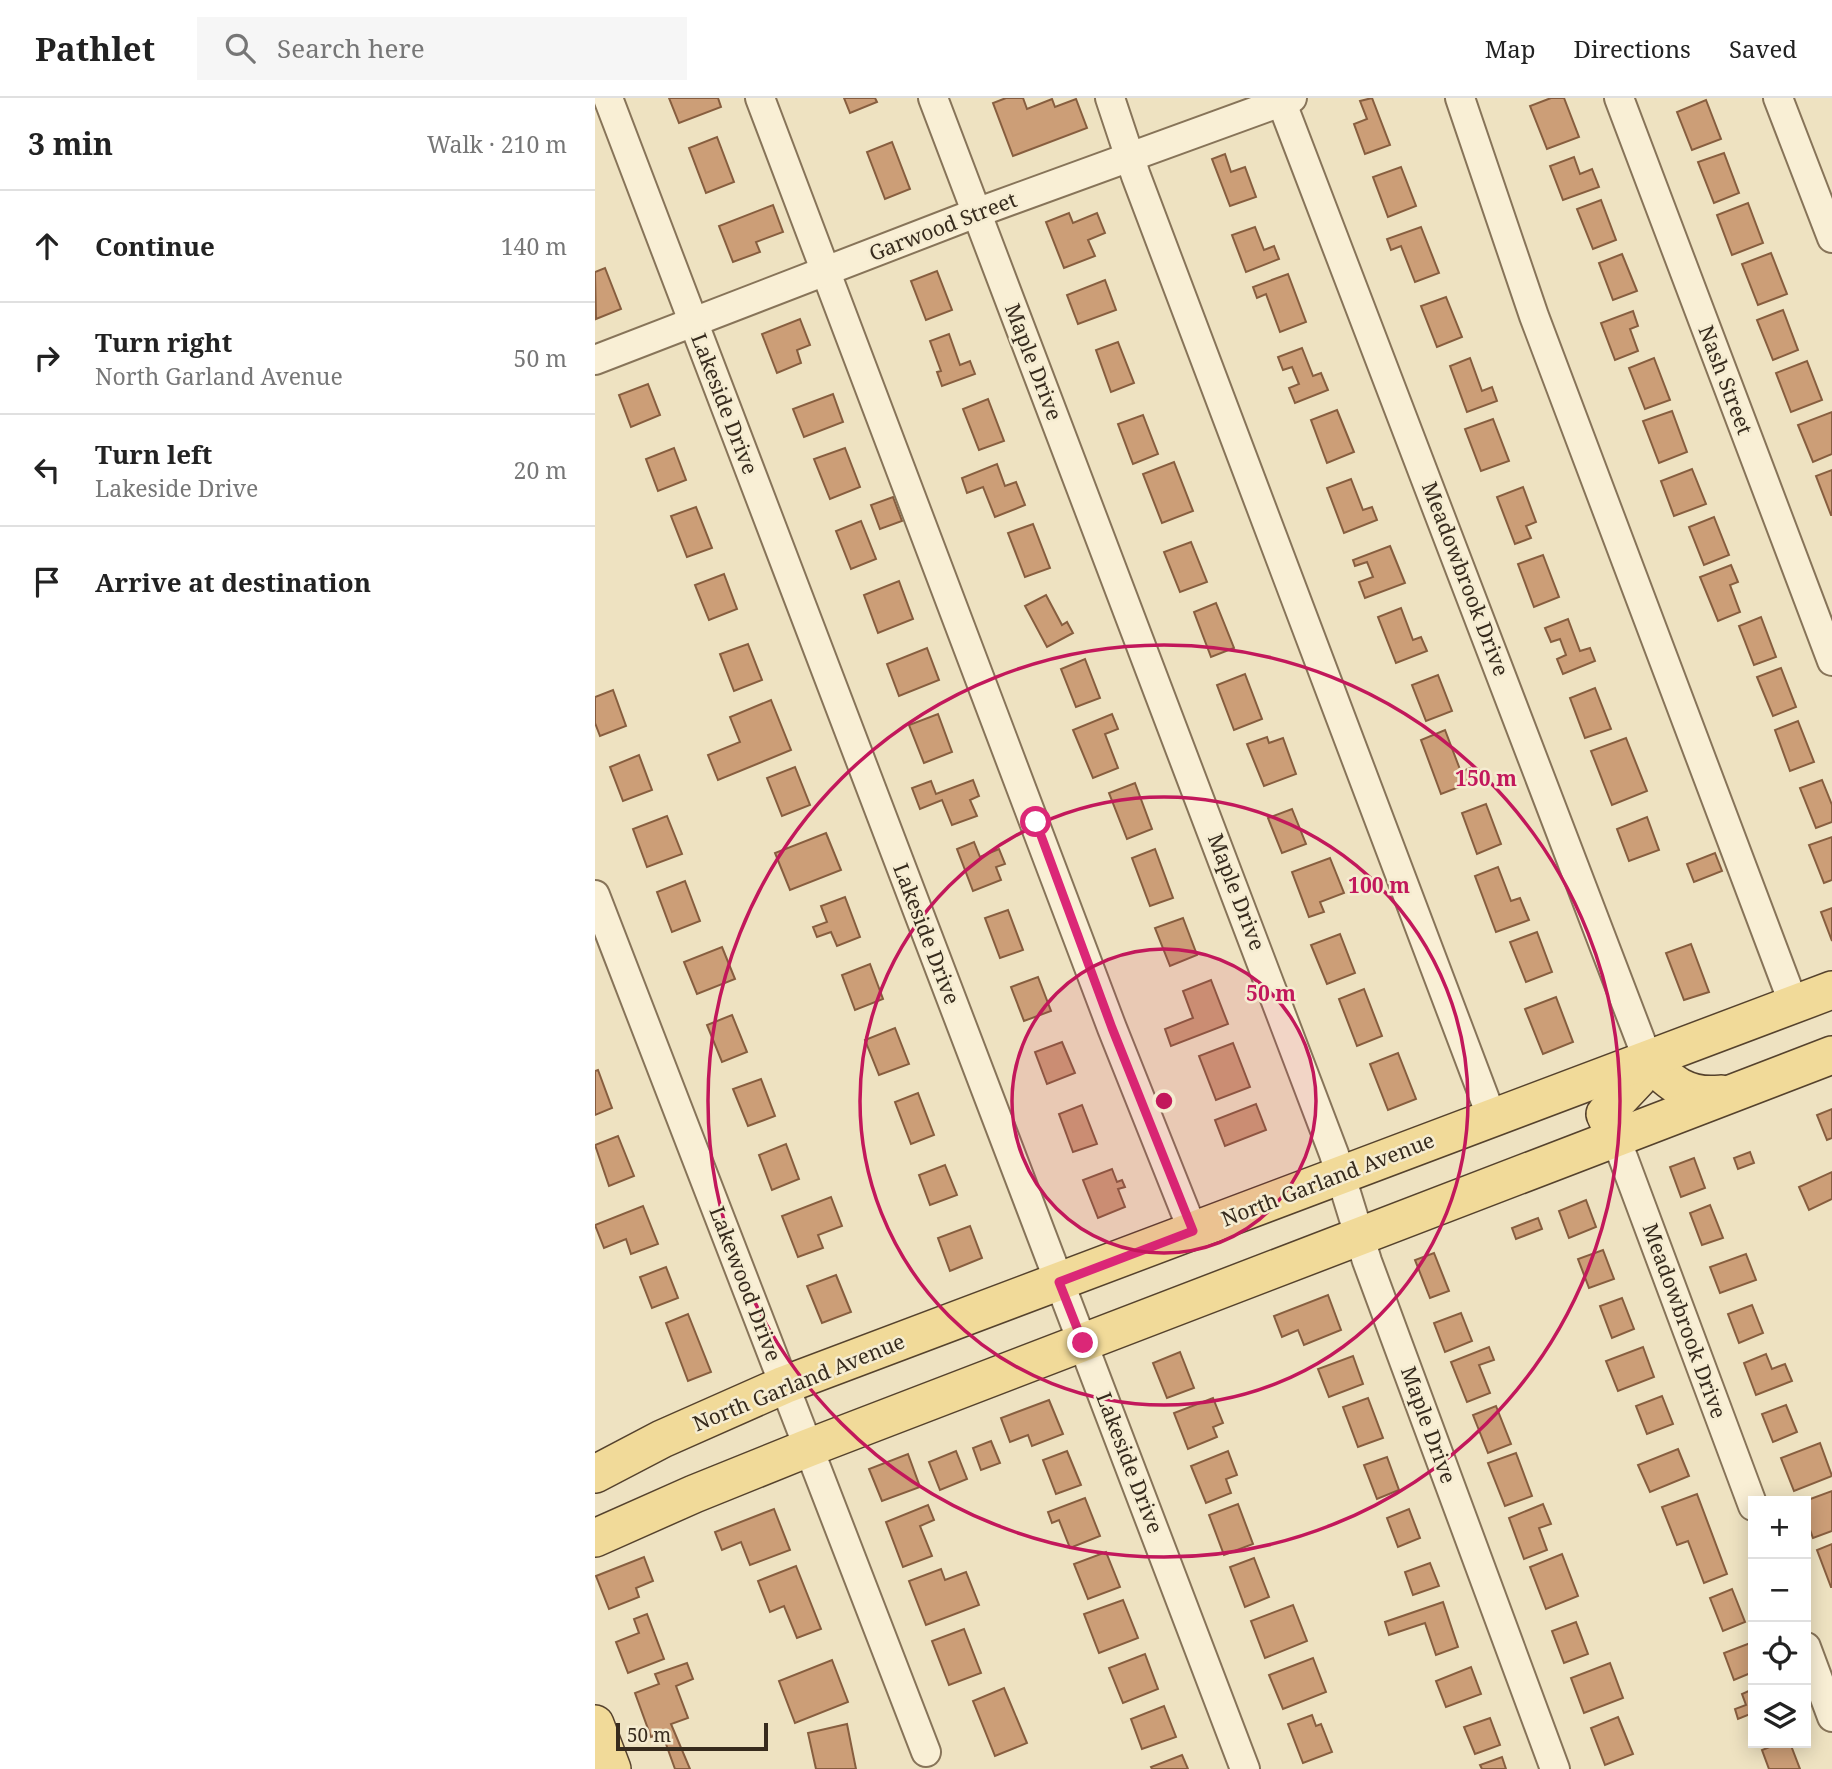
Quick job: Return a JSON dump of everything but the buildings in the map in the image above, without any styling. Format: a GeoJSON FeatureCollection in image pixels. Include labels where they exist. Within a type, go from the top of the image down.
{"type":"FeatureCollection","features":[{"type":"Feature","properties":{"kind":"main road","name":"North Garland Avenue"},"geometry":{"type":"LineString","coordinates":[[605,1465],[784,1385],[1648,1059],[1817,1001]]}},
{"type":"Feature","properties":{"kind":"main road"},"geometry":{"type":"LineString","coordinates":[[595,1538],[809,1448],[1615,1136],[1832,1055]]}},
{"type":"Feature","properties":{"kind":"main road"},"geometry":{"type":"LineString","coordinates":[[1615,1136],[1605,1114],[1608,1107],[1638,1079],[1648,1059],[1675,1087],[1707,1096],[1726,1094]]}},
{"type":"Feature","properties":{"kind":"main road"},"geometry":{"type":"LineString","coordinates":[[1531,1103],[1582,1113],[1615,1136]]}},
{"type":"Feature","properties":{"kind":"main road"},"geometry":{"type":"LineString","coordinates":[[595,1724],[612,1769]]}},
{"type":"Feature","properties":{"kind":"street","name":"Lakeside Drive"},"geometry":{"type":"LineString","coordinates":[[608,98],[1245,1769]]}},
{"type":"Feature","properties":{"kind":"street"},"geometry":{"type":"LineString","coordinates":[[760,98],[1112,1028],[1193,1231]]}},
{"type":"Feature","properties":{"kind":"street","name":"Maple Drive"},"geometry":{"type":"LineString","coordinates":[[933,98],[1342,1175],[1359,1236],[1555,1769]]}},
{"type":"Feature","properties":{"kind":"street"},"geometry":{"type":"LineString","coordinates":[[1110,98],[1136,176],[1492,1118]]}},
{"type":"Feature","properties":{"kind":"street"},"geometry":{"type":"LineString","coordinates":[[1460,98],[1534,316],[1817,1001]]}},
{"type":"Feature","properties":{"kind":"street","name":"Nash Street"},"geometry":{"type":"LineString","coordinates":[[1619,98],[1832,661]]}},
{"type":"Feature","properties":{"kind":"street"},"geometry":{"type":"LineString","coordinates":[[1778,98],[1832,238]]}},
{"type":"Feature","properties":{"kind":"street","name":"Garwood Street"},"geometry":{"type":"LineString","coordinates":[[595,360],[977,213],[1284,99]]}},
{"type":"Feature","properties":{"kind":"street","name":"Meadowbrook Drive"},"geometry":{"type":"LineString","coordinates":[[1284,99],[1648,1059]]}},
{"type":"Feature","properties":{"kind":"street","name":"Lakewood Drive"},"geometry":{"type":"LineString","coordinates":[[595,895],[926,1752]]}},
{"type":"Feature","properties":{"kind":"street","name":"Meadowbrook Drive"},"geometry":{"type":"LineString","coordinates":[[1615,1136],[1749,1496]]}},
{"type":"Feature","properties":{"kind":"street"},"geometry":{"type":"LineString","coordinates":[[1811,1660],[1832,1717]]}},
{"type":"Feature","properties":{"kind":"route"},"geometry":{"type":"LineString","coordinates":[[1036,822],[1112,1028],[1193,1231],[1059,1282],[1083,1343]]}}]}
